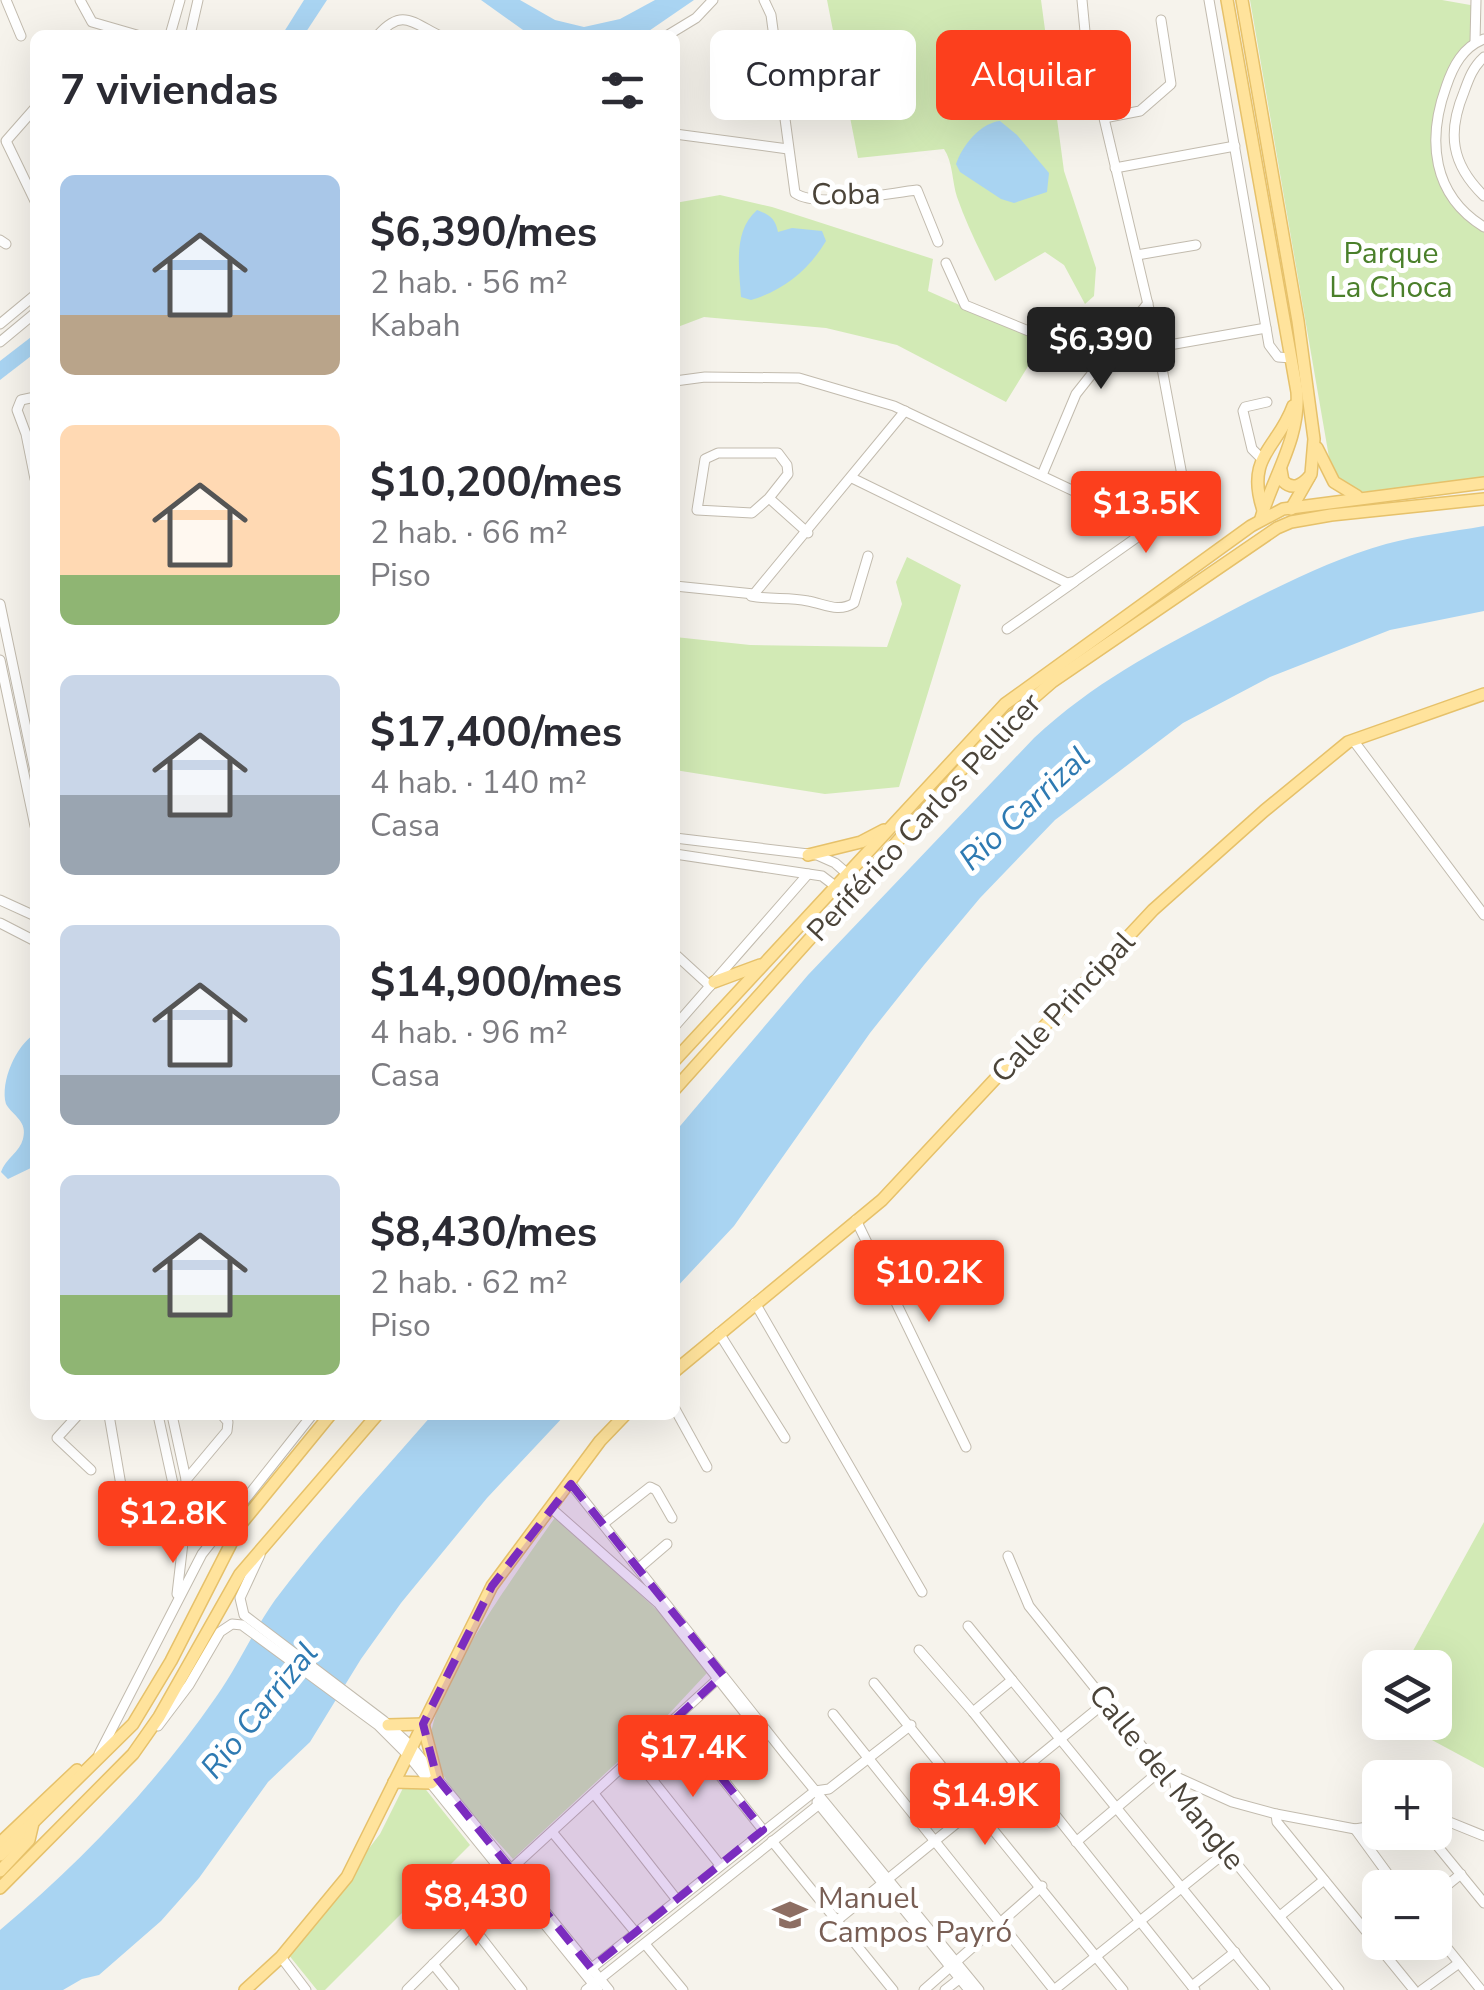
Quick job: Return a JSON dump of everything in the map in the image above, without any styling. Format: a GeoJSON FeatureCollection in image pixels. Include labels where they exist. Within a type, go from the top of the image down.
{"type":"FeatureCollection","features":[{"type":"Feature","properties":{"kind":"main road"},"geometry":{"type":"LineString","coordinates":[[1227,0],[1297,392],[1296,424],[1281,466],[1273,513]]}},
{"type":"Feature","properties":{"kind":"main road"},"geometry":{"type":"LineString","coordinates":[[1242,0],[1314,439],[1320,460],[1334,482],[1348,494],[1362,498]]}},
{"type":"Feature","properties":{"kind":"main road"},"geometry":{"type":"LineString","coordinates":[[1273,513],[1259,494],[1262,459],[1290,416],[1297,392]]}},
{"type":"Feature","properties":{"kind":"main road"},"geometry":{"type":"LineString","coordinates":[[1293,507],[1311,474],[1314,439]]}},
{"type":"Feature","properties":{"kind":"main road"},"geometry":{"type":"LineString","coordinates":[[1281,466],[1283,482],[1289,486],[1298,486],[1311,474]]}},
{"type":"Feature","properties":{"kind":"main road"},"geometry":{"type":"LineString","coordinates":[[680,1055],[1006,704],[1273,513],[1293,507],[1484,482]]}},
{"type":"Feature","properties":{"kind":"main road","name":"Periférico Carlos Pellicer"},"geometry":{"type":"LineString","coordinates":[[680,1083],[847,895],[1033,696],[1256,542],[1273,513],[1484,499]]}},
{"type":"Feature","properties":{"kind":"main road","name":"Calle Principal"},"geometry":{"type":"LineString","coordinates":[[680,1367],[882,1200],[1153,910],[1264,811],[1353,740],[1484,694]]}},
{"type":"Feature","properties":{"kind":"main road"},"geometry":{"type":"LineString","coordinates":[[808,855],[861,842],[892,826]]}},
{"type":"Feature","properties":{"kind":"main road"},"geometry":{"type":"LineString","coordinates":[[712,984],[764,963]]}},
{"type":"Feature","properties":{"kind":"main road"},"geometry":{"type":"LineString","coordinates":[[0,1855],[145,1707],[241,1524],[326,1420]]}},
{"type":"Feature","properties":{"kind":"main road"},"geometry":{"type":"LineString","coordinates":[[0,1888],[133,1754],[240,1574],[373,1420]]}},
{"type":"Feature","properties":{"kind":"main road"},"geometry":{"type":"LineString","coordinates":[[244,1990],[281,1957],[346,1877],[492,1586],[600,1441],[620,1420]]}},
{"type":"Feature","properties":{"kind":"main road"},"geometry":{"type":"LineString","coordinates":[[384,1724],[423,1724]]}},
{"type":"Feature","properties":{"kind":"main road"},"geometry":{"type":"LineString","coordinates":[[394,1782],[434,1780],[423,1724]]}},
{"type":"Feature","properties":{"kind":"main road"},"geometry":{"type":"LineString","coordinates":[[0,1843],[66,1778],[86,1768]]}},
{"type":"Feature","properties":{"kind":"main road"},"geometry":{"type":"LineString","coordinates":[[0,1870],[28,1840],[34,1822]]}},
{"type":"Feature","properties":{"kind":"street"},"geometry":{"type":"LineString","coordinates":[[6,0],[21,36]]}},
{"type":"Feature","properties":{"kind":"street"},"geometry":{"type":"LineString","coordinates":[[80,0],[92,22],[119,30]]}},
{"type":"Feature","properties":{"kind":"street"},"geometry":{"type":"LineString","coordinates":[[171,30],[180,0]]}},
{"type":"Feature","properties":{"kind":"street"},"geometry":{"type":"LineString","coordinates":[[191,30],[198,0]]}},
{"type":"Feature","properties":{"kind":"street"},"geometry":{"type":"LineString","coordinates":[[676,30],[696,18],[713,0]]}},
{"type":"Feature","properties":{"kind":"street","name":"Coba"},"geometry":{"type":"LineString","coordinates":[[764,0],[771,16],[794,190],[798,196],[832,198],[917,190],[938,242]]}},
{"type":"Feature","properties":{"kind":"street"},"geometry":{"type":"LineString","coordinates":[[1082,0],[1085,30]]}},
{"type":"Feature","properties":{"kind":"street"},"geometry":{"type":"LineString","coordinates":[[1209,0],[1266,328],[1272,352],[1281,358],[1291,358]]}},
{"type":"Feature","properties":{"kind":"street"},"geometry":{"type":"LineString","coordinates":[[1476,0],[1480,40],[1461,56],[1448,78],[1437,112],[1435,150],[1448,194],[1466,215],[1484,227]]}},
{"type":"Feature","properties":{"kind":"street"},"geometry":{"type":"LineString","coordinates":[[383,30],[390,22],[404,18],[428,30]]}},
{"type":"Feature","properties":{"kind":"street"},"geometry":{"type":"LineString","coordinates":[[1131,113],[1140,111],[1171,84],[1160,20]]}},
{"type":"Feature","properties":{"kind":"street"},"geometry":{"type":"LineString","coordinates":[[1484,57],[1471,74],[1452,134],[1461,164],[1484,196]]}},
{"type":"Feature","properties":{"kind":"street"},"geometry":{"type":"LineString","coordinates":[[30,113],[3,141],[30,190]]}},
{"type":"Feature","properties":{"kind":"street"},"geometry":{"type":"LineString","coordinates":[[1007,630],[1187,500],[1158,347],[1104,120]]}},
{"type":"Feature","properties":{"kind":"street"},"geometry":{"type":"LineString","coordinates":[[680,135],[788,149]]}},
{"type":"Feature","properties":{"kind":"street"},"geometry":{"type":"LineString","coordinates":[[1116,168],[1234,146]]}},
{"type":"Feature","properties":{"kind":"street"},"geometry":{"type":"LineString","coordinates":[[1137,256],[1196,245]]}},
{"type":"Feature","properties":{"kind":"street"},"geometry":{"type":"LineString","coordinates":[[946,263],[965,305],[1036,334],[1072,316],[1112,348]]}},
{"type":"Feature","properties":{"kind":"street"},"geometry":{"type":"LineString","coordinates":[[0,324],[30,299]]}},
{"type":"Feature","properties":{"kind":"street"},"geometry":{"type":"LineString","coordinates":[[1042,475],[1076,394],[1148,302]]}},
{"type":"Feature","properties":{"kind":"street"},"geometry":{"type":"LineString","coordinates":[[0,307],[12,315]]}},
{"type":"Feature","properties":{"kind":"street"},"geometry":{"type":"LineString","coordinates":[[0,342],[30,317]]}},
{"type":"Feature","properties":{"kind":"street"},"geometry":{"type":"LineString","coordinates":[[1158,347],[1266,328]]}},
{"type":"Feature","properties":{"kind":"street"},"geometry":{"type":"LineString","coordinates":[[680,380],[798,378],[905,411],[1152,528]]}},
{"type":"Feature","properties":{"kind":"street"},"geometry":{"type":"LineString","coordinates":[[30,398],[20,400],[17,406],[30,454]]}},
{"type":"Feature","properties":{"kind":"street"},"geometry":{"type":"LineString","coordinates":[[1262,459],[1252,449],[1243,411],[1245,407],[1267,402]]}},
{"type":"Feature","properties":{"kind":"street"},"geometry":{"type":"LineString","coordinates":[[748,596],[756,593],[808,533],[905,411]]}},
{"type":"Feature","properties":{"kind":"street"},"geometry":{"type":"LineString","coordinates":[[26,434],[30,427]]}},
{"type":"Feature","properties":{"kind":"street"},"geometry":{"type":"LineString","coordinates":[[718,452],[778,454],[788,474],[769,498],[752,513],[698,510],[705,459],[718,452]]}},
{"type":"Feature","properties":{"kind":"street"},"geometry":{"type":"LineString","coordinates":[[852,478],[1061,581],[1076,582]]}},
{"type":"Feature","properties":{"kind":"street"},"geometry":{"type":"LineString","coordinates":[[769,498],[808,533]]}},
{"type":"Feature","properties":{"kind":"street"},"geometry":{"type":"LineString","coordinates":[[680,587],[810,601],[826,608],[849,607],[854,603],[868,556]]}},
{"type":"Feature","properties":{"kind":"street"},"geometry":{"type":"LineString","coordinates":[[0,604],[30,746]]}},
{"type":"Feature","properties":{"kind":"street"},"geometry":{"type":"LineString","coordinates":[[0,660],[30,802]]}},
{"type":"Feature","properties":{"kind":"street"},"geometry":{"type":"LineString","coordinates":[[1353,740],[1484,915]]}},
{"type":"Feature","properties":{"kind":"street"},"geometry":{"type":"LineString","coordinates":[[680,839],[826,858],[858,883]]}},
{"type":"Feature","properties":{"kind":"street"},"geometry":{"type":"LineString","coordinates":[[680,855],[822,876],[847,895]]}},
{"type":"Feature","properties":{"kind":"street"},"geometry":{"type":"LineString","coordinates":[[680,1020],[808,874]]}},
{"type":"Feature","properties":{"kind":"street"},"geometry":{"type":"LineString","coordinates":[[0,900],[30,914]]}},
{"type":"Feature","properties":{"kind":"street"},"geometry":{"type":"LineString","coordinates":[[0,923],[30,938]]}},
{"type":"Feature","properties":{"kind":"street"},"geometry":{"type":"LineString","coordinates":[[680,958],[712,984]]}},
{"type":"Feature","properties":{"kind":"street"},"geometry":{"type":"LineString","coordinates":[[856,1220],[966,1446]]}},
{"type":"Feature","properties":{"kind":"street"},"geometry":{"type":"LineString","coordinates":[[755,1303],[922,1592]]}},
{"type":"Feature","properties":{"kind":"street"},"geometry":{"type":"LineString","coordinates":[[720,1333],[786,1438]]}},
{"type":"Feature","properties":{"kind":"street"},"geometry":{"type":"LineString","coordinates":[[680,1417],[707,1467]]}},
{"type":"Feature","properties":{"kind":"street"},"geometry":{"type":"LineString","coordinates":[[73,1420],[57,1438],[91,1470]]}},
{"type":"Feature","properties":{"kind":"street"},"geometry":{"type":"LineString","coordinates":[[110,1420],[123,1497]]}},
{"type":"Feature","properties":{"kind":"street"},"geometry":{"type":"LineString","coordinates":[[159,1420],[184,1540],[174,1609]]}},
{"type":"Feature","properties":{"kind":"street"},"geometry":{"type":"LineString","coordinates":[[173,1420],[199,1539],[209,1544]]}},
{"type":"Feature","properties":{"kind":"street"},"geometry":{"type":"LineString","coordinates":[[186,1480],[227,1431],[226,1420]]}},
{"type":"Feature","properties":{"kind":"street"},"geometry":{"type":"LineString","coordinates":[[97,1758],[209,1544],[307,1420]]}},
{"type":"Feature","properties":{"kind":"street"},"geometry":{"type":"LineString","coordinates":[[571,1484],[720,1677]]}},
{"type":"Feature","properties":{"kind":"street"},"geometry":{"type":"LineString","coordinates":[[603,1524],[650,1488],[656,1490],[672,1518]]}},
{"type":"Feature","properties":{"kind":"street"},"geometry":{"type":"LineString","coordinates":[[552,1508],[658,1604],[962,1976],[979,1990]]}},
{"type":"Feature","properties":{"kind":"street"},"geometry":{"type":"LineString","coordinates":[[271,1535],[241,1594],[244,1622],[384,1724],[510,1870],[515,1883]]}},
{"type":"Feature","properties":{"kind":"street"},"geometry":{"type":"LineString","coordinates":[[639,1568],[667,1544]]}},
{"type":"Feature","properties":{"kind":"street","name":"Calle del Mangle"},"geometry":{"type":"LineString","coordinates":[[1008,1556],[1029,1606],[1161,1770],[1174,1778],[1176,1789],[1339,1990]]}},
{"type":"Feature","properties":{"kind":"street"},"geometry":{"type":"LineString","coordinates":[[133,1754],[180,1699],[220,1632],[244,1622]]}},
{"type":"Feature","properties":{"kind":"street"},"geometry":{"type":"LineString","coordinates":[[968,1626],[1265,1990]]}},
{"type":"Feature","properties":{"kind":"street"},"geometry":{"type":"LineString","coordinates":[[919,1650],[1194,1988],[1235,1952]]}},
{"type":"Feature","properties":{"kind":"street"},"geometry":{"type":"LineString","coordinates":[[510,1870],[720,1677]]}},
{"type":"Feature","properties":{"kind":"street"},"geometry":{"type":"LineString","coordinates":[[973,1712],[1012,1680]]}},
{"type":"Feature","properties":{"kind":"street"},"geometry":{"type":"LineString","coordinates":[[874,1683],[1124,1990]]}},
{"type":"Feature","properties":{"kind":"street"},"geometry":{"type":"LineString","coordinates":[[836,1922],[1107,1701]]}},
{"type":"Feature","properties":{"kind":"street"},"geometry":{"type":"LineString","coordinates":[[833,1714],[1054,1990],[1226,1852]]}},
{"type":"Feature","properties":{"kind":"street"},"geometry":{"type":"LineString","coordinates":[[675,1719],[763,1830]]}},
{"type":"Feature","properties":{"kind":"street"},"geometry":{"type":"LineString","coordinates":[[588,1970],[813,1792],[829,1789],[911,1726]]}},
{"type":"Feature","properties":{"kind":"street"},"geometry":{"type":"LineString","coordinates":[[635,1758],[720,1866]]}},
{"type":"Feature","properties":{"kind":"street"},"geometry":{"type":"LineString","coordinates":[[1076,1842],[1161,1770]]}},
{"type":"Feature","properties":{"kind":"street"},"geometry":{"type":"LineString","coordinates":[[1174,1778],[1232,1802],[1276,1814],[1362,1827]]}},
{"type":"Feature","properties":{"kind":"street"},"geometry":{"type":"LineString","coordinates":[[434,1780],[588,1970],[594,1986]]}},
{"type":"Feature","properties":{"kind":"street"},"geometry":{"type":"LineString","coordinates":[[594,1986],[822,1803],[829,1789]]}},
{"type":"Feature","properties":{"kind":"street"},"geometry":{"type":"LineString","coordinates":[[596,1794],[677,1900]]}},
{"type":"Feature","properties":{"kind":"street"},"geometry":{"type":"LineString","coordinates":[[1276,1814],[1277,1822],[1414,1990]]}},
{"type":"Feature","properties":{"kind":"street"},"geometry":{"type":"LineString","coordinates":[[1452,1822],[1484,1836]]}},
{"type":"Feature","properties":{"kind":"street"},"geometry":{"type":"LineString","coordinates":[[1355,1828],[1385,1870]]}},
{"type":"Feature","properties":{"kind":"street"},"geometry":{"type":"LineString","coordinates":[[553,1833],[636,1933]]}},
{"type":"Feature","properties":{"kind":"street"},"geometry":{"type":"LineString","coordinates":[[772,1841],[893,1990]]}},
{"type":"Feature","properties":{"kind":"street"},"geometry":{"type":"LineString","coordinates":[[1441,1850],[1484,1902]]}},
{"type":"Feature","properties":{"kind":"street"},"geometry":{"type":"LineString","coordinates":[[1452,1881],[1461,1874]]}},
{"type":"Feature","properties":{"kind":"street"},"geometry":{"type":"LineString","coordinates":[[1280,1916],[1324,1880]]}},
{"type":"Feature","properties":{"kind":"street"},"geometry":{"type":"LineString","coordinates":[[406,1990],[515,1883]]}},
{"type":"Feature","properties":{"kind":"street"},"geometry":{"type":"LineString","coordinates":[[924,1990],[1042,1886]]}},
{"type":"Feature","properties":{"kind":"street"},"geometry":{"type":"LineString","coordinates":[[472,1926],[522,1990]]}},
{"type":"Feature","properties":{"kind":"street"},"geometry":{"type":"LineString","coordinates":[[645,1944],[683,1990]]}},
{"type":"Feature","properties":{"kind":"street"},"geometry":{"type":"LineString","coordinates":[[1452,1954],[1481,1990]]}},
{"type":"Feature","properties":{"kind":"street"},"geometry":{"type":"LineString","coordinates":[[281,1957],[306,1990]]}},
{"type":"Feature","properties":{"kind":"street"},"geometry":{"type":"LineString","coordinates":[[1422,1990],[1459,1963]]}},
{"type":"Feature","properties":{"kind":"street"},"geometry":{"type":"LineString","coordinates":[[433,1964],[454,1990]]}},
{"type":"Feature","properties":{"kind":"street"},"geometry":{"type":"LineString","coordinates":[[946,1990],[962,1976]]}},
{"type":"Feature","properties":{"kind":"street"},"geometry":{"type":"LineString","coordinates":[[962,1976],[968,1990]]}},
{"type":"Feature","properties":{"kind":"street"},"geometry":{"type":"LineString","coordinates":[[594,1986],[609,1990]]}},
{"type":"Feature","properties":{"kind":"highlighted area"},"geometry":{"type":"Polygon","coordinates":[[[571,1484],[723,1675],[675,1719],[763,1830],[591,1968],[437,1778],[423,1724],[492,1586],[571,1484]]]}},
{"type":"Feature","properties":{"kind":"green space"},"geometry":{"type":"Polygon","coordinates":[[[827,0],[1041,0],[1045,30],[936,30],[936,120],[1057,120],[1064,171],[1096,268],[1094,296],[1085,304],[1064,265],[1045,252],[995,281],[961,208],[944,149],[858,158],[851,120],[916,120],[916,30],[833,30],[827,0]]]}},
{"type":"Feature","properties":{"kind":"green space","name":"Parque La Choca"},"geometry":{"type":"Polygon","coordinates":[[[1250,0],[1442,0],[1476,6],[1475,42],[1461,55],[1435,127],[1448,194],[1484,227],[1484,478],[1363,492],[1339,480],[1330,463],[1250,0]]]}},
{"type":"Feature","properties":{"kind":"green space"},"geometry":{"type":"Polygon","coordinates":[[[720,195],[772,207],[933,259],[928,291],[1043,342],[1006,402],[897,345],[826,328],[704,317],[680,326],[680,202],[720,195]]]}},
{"type":"Feature","properties":{"kind":"green space"},"geometry":{"type":"Polygon","coordinates":[[[907,557],[961,585],[899,787],[825,794],[680,771],[680,638],[750,645],[887,647],[902,604],[896,582],[907,557]]]}},
{"type":"Feature","properties":{"kind":"green space"},"geometry":{"type":"Polygon","coordinates":[[[556,1516],[658,1611],[707,1673],[665,1718],[513,1859],[446,1779],[432,1749],[432,1728],[442,1699],[478,1631],[556,1516]]]}},
{"type":"Feature","properties":{"kind":"green space"},"geometry":{"type":"Polygon","coordinates":[[[1484,1522],[1484,1768],[1432,1740],[1452,1740],[1452,1650],[1413,1650],[1484,1522]]]}},
{"type":"Feature","properties":{"kind":"green space"},"geometry":{"type":"Polygon","coordinates":[[[404,1786],[423,1786],[470,1845],[325,1990],[317,1990],[288,1954],[380,1834],[404,1786]]]}},
{"type":"Feature","properties":{"kind":"water"},"geometry":{"type":"Polygon","coordinates":[[[304,0],[327,0],[307,30],[285,30],[304,0]]]}},
{"type":"Feature","properties":{"kind":"water"},"geometry":{"type":"Polygon","coordinates":[[[481,0],[520,0],[555,20],[584,27],[620,19],[655,0],[694,0],[650,30],[523,30],[481,0]]]}},
{"type":"Feature","properties":{"kind":"water"},"geometry":{"type":"Polygon","coordinates":[[[1000,121],[1049,173],[1047,192],[1014,203],[1001,199],[960,172],[956,164],[967,143],[986,126],[1000,121]]]}},
{"type":"Feature","properties":{"kind":"water"},"geometry":{"type":"Polygon","coordinates":[[[757,210],[771,218],[778,232],[792,228],[822,231],[826,241],[794,278],[751,300],[741,297],[739,250],[744,228],[757,210]]]}},
{"type":"Feature","properties":{"kind":"water"},"geometry":{"type":"Polygon","coordinates":[[[30,338],[30,357],[0,380],[0,361],[30,338]]]}},
{"type":"Feature","properties":{"kind":"water","name":"Rio Carrizal"},"geometry":{"type":"Polygon","coordinates":[[[1484,526],[1484,611],[1390,630],[1270,677],[1183,723],[1055,820],[980,898],[924,965],[870,1033],[734,1226],[680,1284],[680,1126],[808,975],[1034,738],[1125,669],[1199,628],[1345,558],[1423,536],[1484,526]]]}},
{"type":"Feature","properties":{"kind":"water"},"geometry":{"type":"Polygon","coordinates":[[[28,1039],[30,1168],[8,1179],[1,1172],[21,1144],[24,1133],[22,1123],[6,1104],[5,1085],[16,1055],[28,1039]]]}},
{"type":"Feature","properties":{"kind":"water","name":"Rio Carrizal"},"geometry":{"type":"Polygon","coordinates":[[[428,1420],[560,1420],[487,1498],[401,1603],[310,1742],[268,1782],[199,1878],[161,1921],[99,1975],[63,1990],[0,1990],[0,1930],[88,1849],[168,1761],[224,1685],[275,1600],[428,1420]]]}},
{"type":"Feature","properties":{"kind":"place","name":"Manuel Campos Payró"},"geometry":{"type":"Point","coordinates":[790,1915]}}]}
